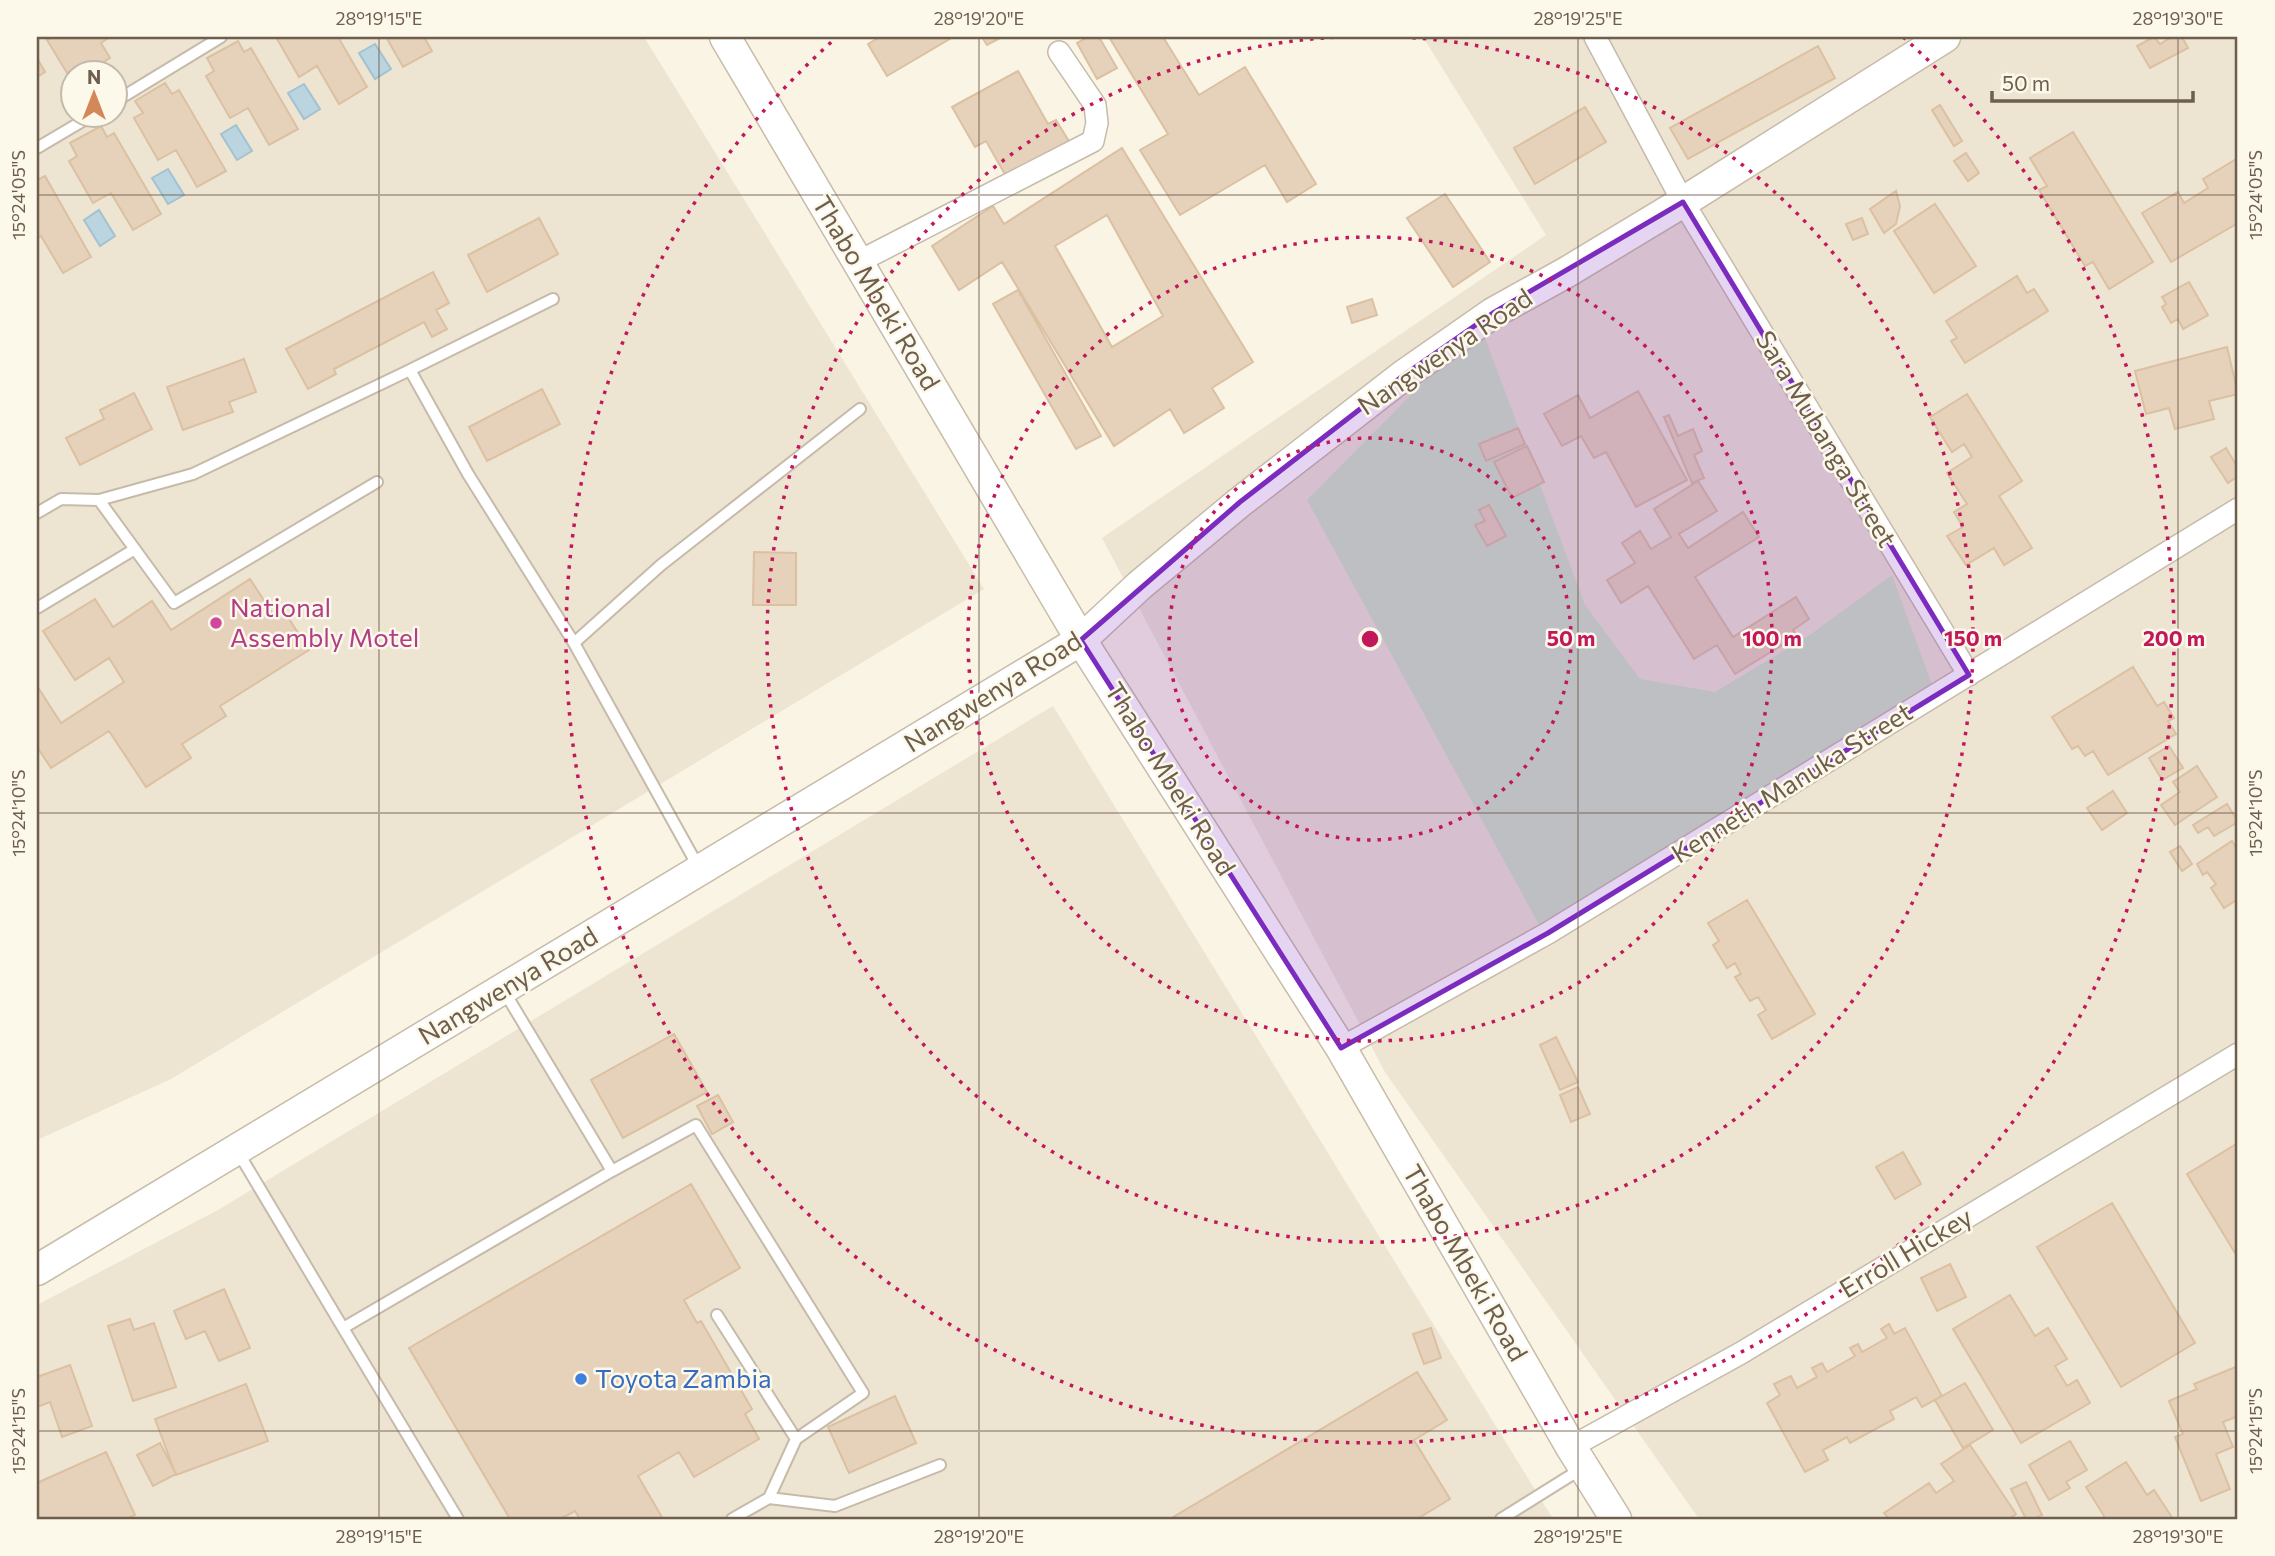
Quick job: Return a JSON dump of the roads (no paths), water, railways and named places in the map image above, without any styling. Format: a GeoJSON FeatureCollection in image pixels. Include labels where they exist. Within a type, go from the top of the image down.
{"type":"FeatureCollection","features":[{"type":"Feature","properties":{"kind":"main road","name":"Thabo Mbeki Road"},"geometry":{"type":"LineString","coordinates":[[725,37],[1081,640],[1341,1048],[1577,1457],[1616,1519]]}},
{"type":"Feature","properties":{"kind":"main road","name":"Nangwenya Road"},"geometry":{"type":"LineString","coordinates":[[37,1270],[1081,640],[1140,585],[1240,502],[1404,376],[1493,313],[1683,202],[1945,37]]}},
{"type":"Feature","properties":{"kind":"street","name":"Sara Mubanga Street"},"geometry":{"type":"LineString","coordinates":[[1595,37],[1683,202],[1969,675]]}},
{"type":"Feature","properties":{"kind":"street"},"geometry":{"type":"LineString","coordinates":[[858,262],[1093,141],[1097,123],[1095,105],[1059,52]]}},
{"type":"Feature","properties":{"kind":"street","name":"Kenneth Manuka Street"},"geometry":{"type":"LineString","coordinates":[[1341,1048],[1548,933],[2238,509]]}},
{"type":"Feature","properties":{"kind":"street","name":"Erroll Hickey"},"geometry":{"type":"LineString","coordinates":[[1577,1457],[1741,1353],[2238,1054]]}},
{"type":"Feature","properties":{"kind":"lane"},"geometry":{"type":"LineString","coordinates":[[130,92],[221,37]]}},
{"type":"Feature","properties":{"kind":"lane"},"geometry":{"type":"LineString","coordinates":[[37,148],[67,130]]}},
{"type":"Feature","properties":{"kind":"lane"},"geometry":{"type":"LineString","coordinates":[[37,513],[61,499],[99,500],[193,474],[553,299]]}},
{"type":"Feature","properties":{"kind":"lane"},"geometry":{"type":"LineString","coordinates":[[410,370],[468,474],[574,643],[701,871]]}},
{"type":"Feature","properties":{"kind":"lane"},"geometry":{"type":"LineString","coordinates":[[574,643],[661,565],[860,409]]}},
{"type":"Feature","properties":{"kind":"lane"},"geometry":{"type":"LineString","coordinates":[[99,500],[174,603],[377,482]]}},
{"type":"Feature","properties":{"kind":"lane"},"geometry":{"type":"LineString","coordinates":[[37,608],[135,550]]}},
{"type":"Feature","properties":{"kind":"lane"},"geometry":{"type":"LineString","coordinates":[[503,989],[612,1171]]}},
{"type":"Feature","properties":{"kind":"lane"},"geometry":{"type":"LineString","coordinates":[[343,1328],[696,1125],[863,1393],[796,1439],[769,1498],[732,1519]]}},
{"type":"Feature","properties":{"kind":"lane"},"geometry":{"type":"LineString","coordinates":[[236,1150],[458,1519]]}},
{"type":"Feature","properties":{"kind":"lane"},"geometry":{"type":"LineString","coordinates":[[718,1315],[796,1439]]}},
{"type":"Feature","properties":{"kind":"lane"},"geometry":{"type":"LineString","coordinates":[[1502,1519],[1577,1457]]}},
{"type":"Feature","properties":{"kind":"lane"},"geometry":{"type":"LineString","coordinates":[[769,1498],[835,1506],[940,1465]]}},
{"type":"Feature","properties":{"kind":"water"},"geometry":{"type":"Polygon","coordinates":[[[375,44],[391,69],[375,79],[359,53],[375,44]]]}},
{"type":"Feature","properties":{"kind":"water"},"geometry":{"type":"Polygon","coordinates":[[[304,84],[320,109],[304,119],[288,93],[304,84]]]}},
{"type":"Feature","properties":{"kind":"water"},"geometry":{"type":"Polygon","coordinates":[[[236,125],[252,151],[237,160],[221,134],[236,125]]]}},
{"type":"Feature","properties":{"kind":"water"},"geometry":{"type":"Polygon","coordinates":[[[168,169],[184,195],[168,204],[152,178],[168,169]]]}},
{"type":"Feature","properties":{"kind":"water"},"geometry":{"type":"Polygon","coordinates":[[[99,210],[115,236],[100,246],[84,220],[99,210]]]}},
{"type":"Feature","properties":{"kind":"place","name":"National Assembly Motel"},"geometry":{"type":"Point","coordinates":[216,623]}},
{"type":"Feature","properties":{"kind":"place","name":"Toyota Zambia"},"geometry":{"type":"Point","coordinates":[581,1379]}}]}
